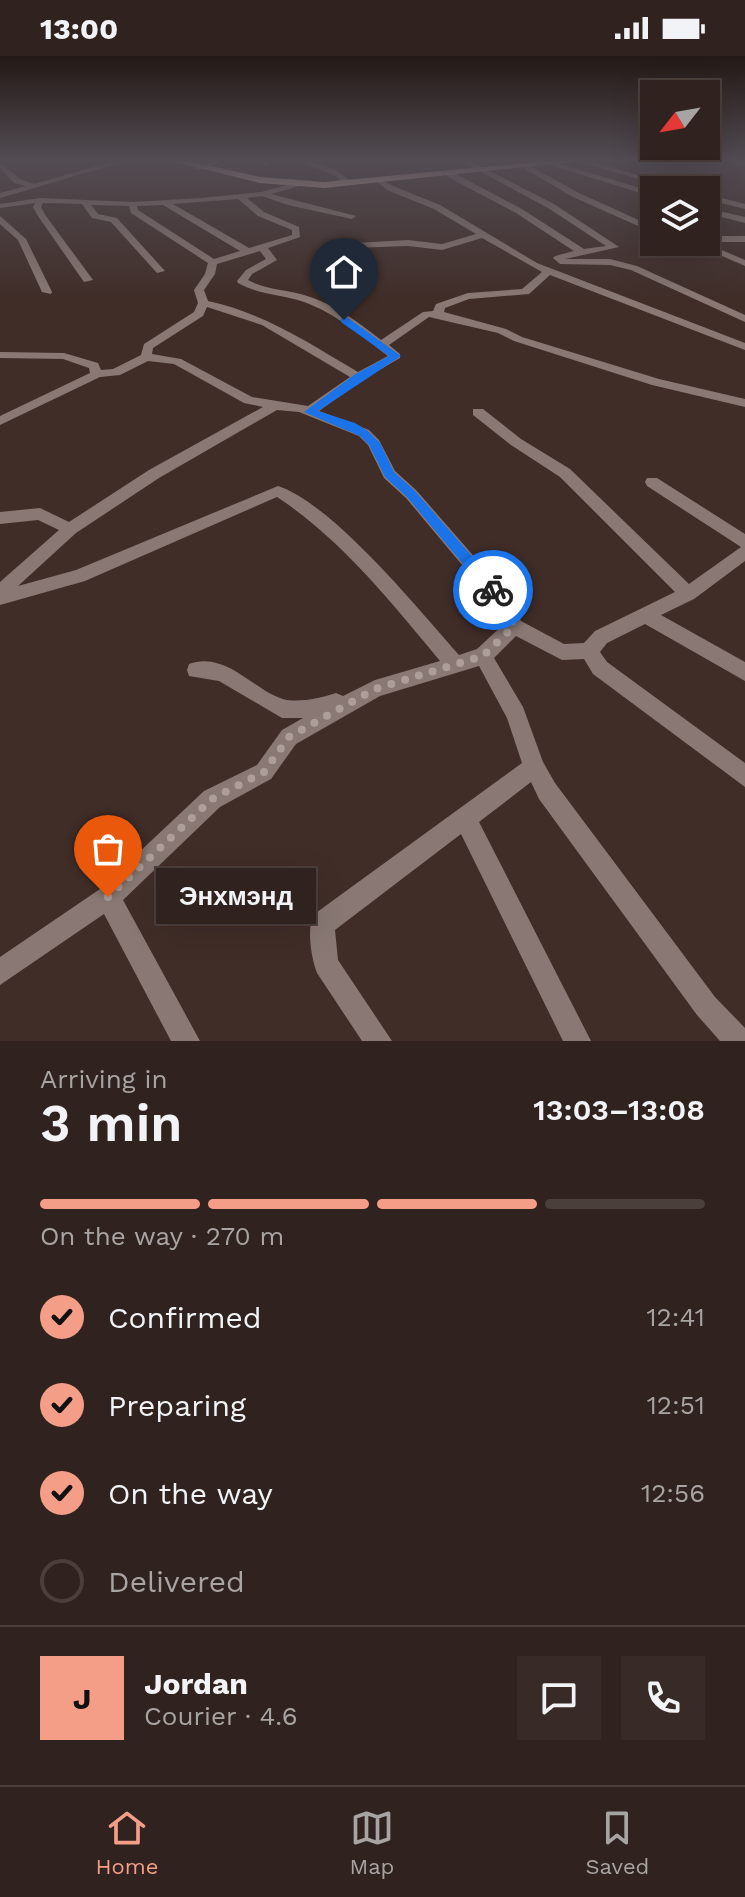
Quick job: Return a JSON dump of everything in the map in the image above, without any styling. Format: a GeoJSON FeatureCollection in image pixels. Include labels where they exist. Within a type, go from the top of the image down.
{"type":"FeatureCollection","features":[{"type":"Feature","properties":{"kind":"street"},"geometry":{"type":"LineString","coordinates":[[37,207],[88,280]]}},
{"type":"Feature","properties":{"kind":"street"},"geometry":{"type":"LineString","coordinates":[[88,207],[95,216],[114,220],[160,271]]}},
{"type":"Feature","properties":{"kind":"street"},"geometry":{"type":"LineString","coordinates":[[133,207],[134,211],[154,226],[213,262],[296,237],[298,233],[253,207]]}},
{"type":"Feature","properties":{"kind":"street"},"geometry":{"type":"LineString","coordinates":[[172,207],[247,251]]}},
{"type":"Feature","properties":{"kind":"street"},"geometry":{"type":"LineString","coordinates":[[308,207],[352,216]]}},
{"type":"Feature","properties":{"kind":"street"},"geometry":{"type":"LineString","coordinates":[[432,207],[485,234],[522,259],[745,347]]}},
{"type":"Feature","properties":{"kind":"street"},"geometry":{"type":"LineString","coordinates":[[511,207],[582,252]]}},
{"type":"Feature","properties":{"kind":"street"},"geometry":{"type":"LineString","coordinates":[[552,207],[614,247],[558,258],[563,262],[610,262],[634,268],[745,319]]}},
{"type":"Feature","properties":{"kind":"street"},"geometry":{"type":"LineString","coordinates":[[603,207],[640,224]]}},
{"type":"Feature","properties":{"kind":"street"},"geometry":{"type":"LineString","coordinates":[[720,214],[745,220]]}},
{"type":"Feature","properties":{"kind":"street"},"geometry":{"type":"LineString","coordinates":[[0,219],[22,239],[47,292]]}},
{"type":"Feature","properties":{"kind":"street"},"geometry":{"type":"LineString","coordinates":[[355,246],[408,243],[442,247],[485,234]]}},
{"type":"Feature","properties":{"kind":"street"},"geometry":{"type":"LineString","coordinates":[[720,239],[745,239]]}},
{"type":"Feature","properties":{"kind":"street"},"geometry":{"type":"LineString","coordinates":[[262,247],[272,260],[249,272],[242,281],[272,293],[303,298],[368,334],[396,356],[358,377],[309,412]]}},
{"type":"Feature","properties":{"kind":"street"},"geometry":{"type":"LineString","coordinates":[[720,252],[745,263]]}},
{"type":"Feature","properties":{"kind":"street"},"geometry":{"type":"LineString","coordinates":[[146,357],[148,346],[199,314],[203,303],[199,290],[210,274],[213,262]]}},
{"type":"Feature","properties":{"kind":"street"},"geometry":{"type":"LineString","coordinates":[[438,314],[440,306],[468,296],[525,292],[549,271]]}},
{"type":"Feature","properties":{"kind":"street"},"geometry":{"type":"LineString","coordinates":[[203,303],[229,308],[277,326],[358,377]]}},
{"type":"Feature","properties":{"kind":"street"},"geometry":{"type":"LineString","coordinates":[[381,345],[427,314],[438,314],[502,331],[518,339],[656,382],[745,403]]}},
{"type":"Feature","properties":{"kind":"street"},"geometry":{"type":"LineString","coordinates":[[0,355],[64,356],[94,366],[97,374]]}},
{"type":"Feature","properties":{"kind":"street"},"geometry":{"type":"LineString","coordinates":[[0,421],[97,374],[116,372],[146,357],[177,361],[248,400],[301,408],[351,425],[374,443],[389,474],[474,564],[506,605],[514,626],[562,652],[589,651],[601,637],[688,594],[743,554],[652,482]]}},
{"type":"Feature","properties":{"kind":"street"},"geometry":{"type":"LineString","coordinates":[[0,592],[70,529],[154,474],[275,406]]}},
{"type":"Feature","properties":{"kind":"street"},"geometry":{"type":"LineString","coordinates":[[478,412],[516,442],[565,473],[688,594]]}},
{"type":"Feature","properties":{"kind":"street"},"geometry":{"type":"LineString","coordinates":[[0,598],[79,576],[278,491],[336,537],[455,664]]}},
{"type":"Feature","properties":{"kind":"street"},"geometry":{"type":"LineString","coordinates":[[0,518],[40,514],[70,529]]}},
{"type":"Feature","properties":{"kind":"street"},"geometry":{"type":"LineString","coordinates":[[645,615],[745,672]]}},
{"type":"Feature","properties":{"kind":"street"},"geometry":{"type":"LineString","coordinates":[[196,670],[222,673],[282,709],[316,709],[483,656],[514,626]]}},
{"type":"Feature","properties":{"kind":"street"},"geometry":{"type":"LineString","coordinates":[[589,651],[600,668],[745,776]]}},
{"type":"Feature","properties":{"kind":"street"},"geometry":{"type":"LineString","coordinates":[[483,656],[516,714],[534,767],[547,791],[706,1006],[739,1041]]}},
{"type":"Feature","properties":{"kind":"street"},"geometry":{"type":"LineString","coordinates":[[0,972],[108,897],[212,799],[264,772],[289,737],[375,689]]}},
{"type":"Feature","properties":{"kind":"street"},"geometry":{"type":"LineString","coordinates":[[378,1041],[326,964],[322,924],[534,767]]}},
{"type":"Feature","properties":{"kind":"street"},"geometry":{"type":"LineString","coordinates":[[465,818],[577,1041]]}},
{"type":"Feature","properties":{"kind":"street"},"geometry":{"type":"LineString","coordinates":[[108,897],[186,1041]]}},
{"type":"Feature","properties":{"kind":"way so far"},"geometry":{"type":"LineString","coordinates":[[108,897],[212,799],[264,772],[289,737],[375,689],[483,656],[514,626],[506,605],[493,590]]}},
{"type":"Feature","properties":{"kind":"place","name":"Энхмэнд"},"geometry":{"type":"Point","coordinates":[108,897]}},
{"type":"Feature","properties":{"kind":"route"},"geometry":{"type":"LineString","coordinates":[[344,320],[396,356],[358,377],[309,412],[351,425],[364,433],[374,443],[389,474],[474,564],[493,590]]}}]}
